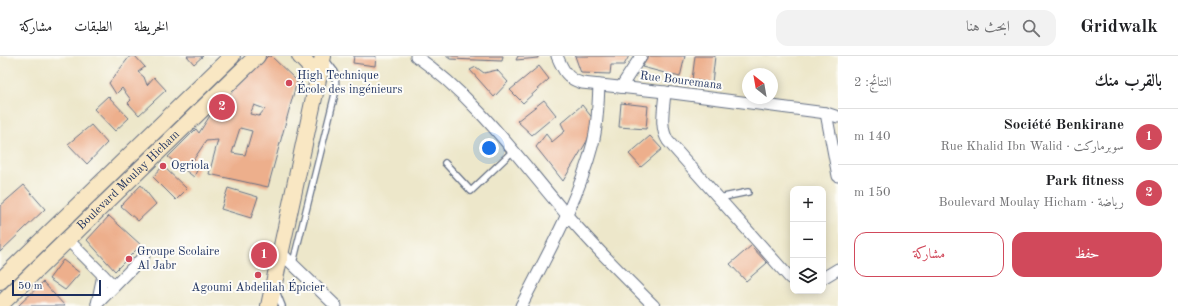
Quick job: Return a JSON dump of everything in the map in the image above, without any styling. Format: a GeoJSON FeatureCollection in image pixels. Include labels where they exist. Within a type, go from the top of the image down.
{"type":"FeatureCollection","features":[{"type":"Feature","properties":{"kind":"street","name":"Boulevard Moulay Hicham"},"geometry":{"type":"LineString","coordinates":[[0,281],[232,56]]}},
{"type":"Feature","properties":{"kind":"street","name":"Boulevard Moulay Hicham"},"geometry":{"type":"LineString","coordinates":[[0,305],[257,56]]}},
{"type":"Feature","properties":{"kind":"street"},"geometry":{"type":"LineString","coordinates":[[300,56],[318,75]]}},
{"type":"Feature","properties":{"kind":"street"},"geometry":{"type":"LineString","coordinates":[[269,306],[279,251],[323,56]]}},
{"type":"Feature","properties":{"kind":"street"},"geometry":{"type":"LineString","coordinates":[[416,56],[466,99],[513,151],[567,216],[654,306]]}},
{"type":"Feature","properties":{"kind":"street","name":"Rue Bouremana"},"geometry":{"type":"LineString","coordinates":[[557,56],[566,74],[573,80],[599,85],[826,113],[838,117]]}},
{"type":"Feature","properties":{"kind":"street"},"geometry":{"type":"LineString","coordinates":[[621,87],[641,56]]}},
{"type":"Feature","properties":{"kind":"street"},"geometry":{"type":"LineString","coordinates":[[521,306],[567,216],[593,142],[599,85]]}},
{"type":"Feature","properties":{"kind":"street"},"geometry":{"type":"LineString","coordinates":[[665,92],[664,135],[790,278]]}},
{"type":"Feature","properties":{"kind":"street"},"geometry":{"type":"LineString","coordinates":[[826,113],[838,176]]}},
{"type":"Feature","properties":{"kind":"street"},"geometry":{"type":"LineString","coordinates":[[68,240],[114,286]]}},
{"type":"Feature","properties":{"kind":"street"},"geometry":{"type":"LineString","coordinates":[[279,251],[336,306]]}},
{"type":"Feature","properties":{"kind":"street"},"geometry":{"type":"LineString","coordinates":[[97,305],[144,256]]}},
{"type":"Feature","properties":{"kind":"street"},"geometry":{"type":"LineString","coordinates":[[826,276],[838,269]]}},
{"type":"Feature","properties":{"kind":"street"},"geometry":{"type":"LineString","coordinates":[[97,305],[103,275]]}},
{"type":"Feature","properties":{"kind":"lane"},"geometry":{"type":"LineString","coordinates":[[292,264],[336,90],[335,72],[331,64],[323,56]]}},
{"type":"Feature","properties":{"kind":"lane"},"geometry":{"type":"LineString","coordinates":[[445,164],[471,191],[513,151]]}},
{"type":"Feature","properties":{"kind":"lane"},"geometry":{"type":"LineString","coordinates":[[719,198],[748,192]]}},
{"type":"Feature","properties":{"kind":"lane"},"geometry":{"type":"LineString","coordinates":[[273,284],[282,306]]}},
{"type":"Feature","properties":{"kind":"building"},"geometry":{"type":"Polygon","coordinates":[[[130,56],[135,56],[145,67],[138,72],[144,77],[147,85],[154,77],[166,90],[139,115],[128,103],[131,100],[122,88],[116,94],[109,83],[130,56]]]}},
{"type":"Feature","properties":{"kind":"building"},"geometry":{"type":"Polygon","coordinates":[[[187,56],[203,56],[194,64],[187,56]]]}},
{"type":"Feature","properties":{"kind":"building"},"geometry":{"type":"Polygon","coordinates":[[[268,56],[271,56],[297,81],[268,187],[209,174],[218,140],[206,141],[192,162],[198,168],[194,177],[168,157],[196,129],[199,133],[211,114],[225,109],[224,99],[268,56]],[[254,105],[250,114],[259,116],[265,109],[254,105]],[[240,128],[232,153],[245,155],[252,131],[240,128]]]}},
{"type":"Feature","properties":{"kind":"building"},"geometry":{"type":"Polygon","coordinates":[[[354,56],[376,56],[375,66],[353,63],[354,56]]]}},
{"type":"Feature","properties":{"kind":"building"},"geometry":{"type":"Polygon","coordinates":[[[446,56],[503,56],[502,61],[450,59],[446,56]]]}},
{"type":"Feature","properties":{"kind":"building"},"geometry":{"type":"Polygon","coordinates":[[[518,56],[538,56],[538,58],[516,60],[518,56]]]}},
{"type":"Feature","properties":{"kind":"building"},"geometry":{"type":"Polygon","coordinates":[[[575,56],[629,56],[624,65],[611,65],[610,74],[581,73],[575,56]]]}},
{"type":"Feature","properties":{"kind":"building"},"geometry":{"type":"Polygon","coordinates":[[[649,56],[685,56],[680,77],[642,67],[649,56]]]}},
{"type":"Feature","properties":{"kind":"building"},"geometry":{"type":"Polygon","coordinates":[[[695,56],[715,56],[712,83],[692,80],[695,56]]]}},
{"type":"Feature","properties":{"kind":"building"},"geometry":{"type":"Polygon","coordinates":[[[539,66],[549,79],[523,103],[510,90],[539,66]]]}},
{"type":"Feature","properties":{"kind":"building"},"geometry":{"type":"Polygon","coordinates":[[[476,67],[484,73],[497,70],[508,82],[494,97],[470,70],[476,67]]]}},
{"type":"Feature","properties":{"kind":"building"},"geometry":{"type":"Polygon","coordinates":[[[108,96],[129,118],[115,131],[94,109],[108,96]]]}},
{"type":"Feature","properties":{"kind":"building"},"geometry":{"type":"Polygon","coordinates":[[[544,100],[556,115],[532,135],[517,121],[544,100]]]}},
{"type":"Feature","properties":{"kind":"building"},"geometry":{"type":"Polygon","coordinates":[[[621,103],[648,106],[646,129],[619,127],[621,103]]]}},
{"type":"Feature","properties":{"kind":"building"},"geometry":{"type":"Polygon","coordinates":[[[582,105],[594,120],[587,141],[563,181],[536,147],[546,134],[552,142],[565,131],[561,123],[582,105]]]}},
{"type":"Feature","properties":{"kind":"building"},"geometry":{"type":"Polygon","coordinates":[[[91,125],[107,143],[87,164],[68,144],[91,125]]]}},
{"type":"Feature","properties":{"kind":"building"},"geometry":{"type":"Polygon","coordinates":[[[650,136],[662,149],[641,167],[629,154],[650,136]]]}},
{"type":"Feature","properties":{"kind":"building"},"geometry":{"type":"Polygon","coordinates":[[[163,166],[187,189],[176,200],[153,177],[163,166]]]}},
{"type":"Feature","properties":{"kind":"building"},"geometry":{"type":"Polygon","coordinates":[[[24,185],[45,209],[0,252],[0,206],[24,185]]]}},
{"type":"Feature","properties":{"kind":"building"},"geometry":{"type":"Polygon","coordinates":[[[141,185],[156,204],[138,221],[121,206],[141,185]]]}},
{"type":"Feature","properties":{"kind":"building"},"geometry":{"type":"Polygon","coordinates":[[[228,188],[258,197],[251,218],[221,209],[228,188]]]}},
{"type":"Feature","properties":{"kind":"building"},"geometry":{"type":"Polygon","coordinates":[[[109,216],[141,245],[115,271],[87,240],[109,216]]]}},
{"type":"Feature","properties":{"kind":"building"},"geometry":{"type":"Polygon","coordinates":[[[751,246],[767,263],[746,281],[730,264],[751,246]]]}},
{"type":"Feature","properties":{"kind":"building"},"geometry":{"type":"Polygon","coordinates":[[[63,260],[80,273],[65,290],[49,279],[63,260]]]}},
{"type":"Feature","properties":{"kind":"building"},"geometry":{"type":"Polygon","coordinates":[[[43,282],[65,306],[18,306],[43,282]]]}},
{"type":"Feature","properties":{"kind":"place","name":"High Technique École des ingénieurs"},"geometry":{"type":"Point","coordinates":[289,83]}},
{"type":"Feature","properties":{"kind":"place","name":"Park fitness"},"geometry":{"type":"Point","coordinates":[222,107]}},
{"type":"Feature","properties":{"kind":"place","name":"Ogriola"},"geometry":{"type":"Point","coordinates":[163,166]}},
{"type":"Feature","properties":{"kind":"place","name":"Société Benkirane"},"geometry":{"type":"Point","coordinates":[264,255]}},
{"type":"Feature","properties":{"kind":"place","name":"Groupe Scolaire Al Jabr"},"geometry":{"type":"Point","coordinates":[129,259]}},
{"type":"Feature","properties":{"kind":"place","name":"Agoumi Abdelilah Épicier"},"geometry":{"type":"Point","coordinates":[258,275]}}]}
